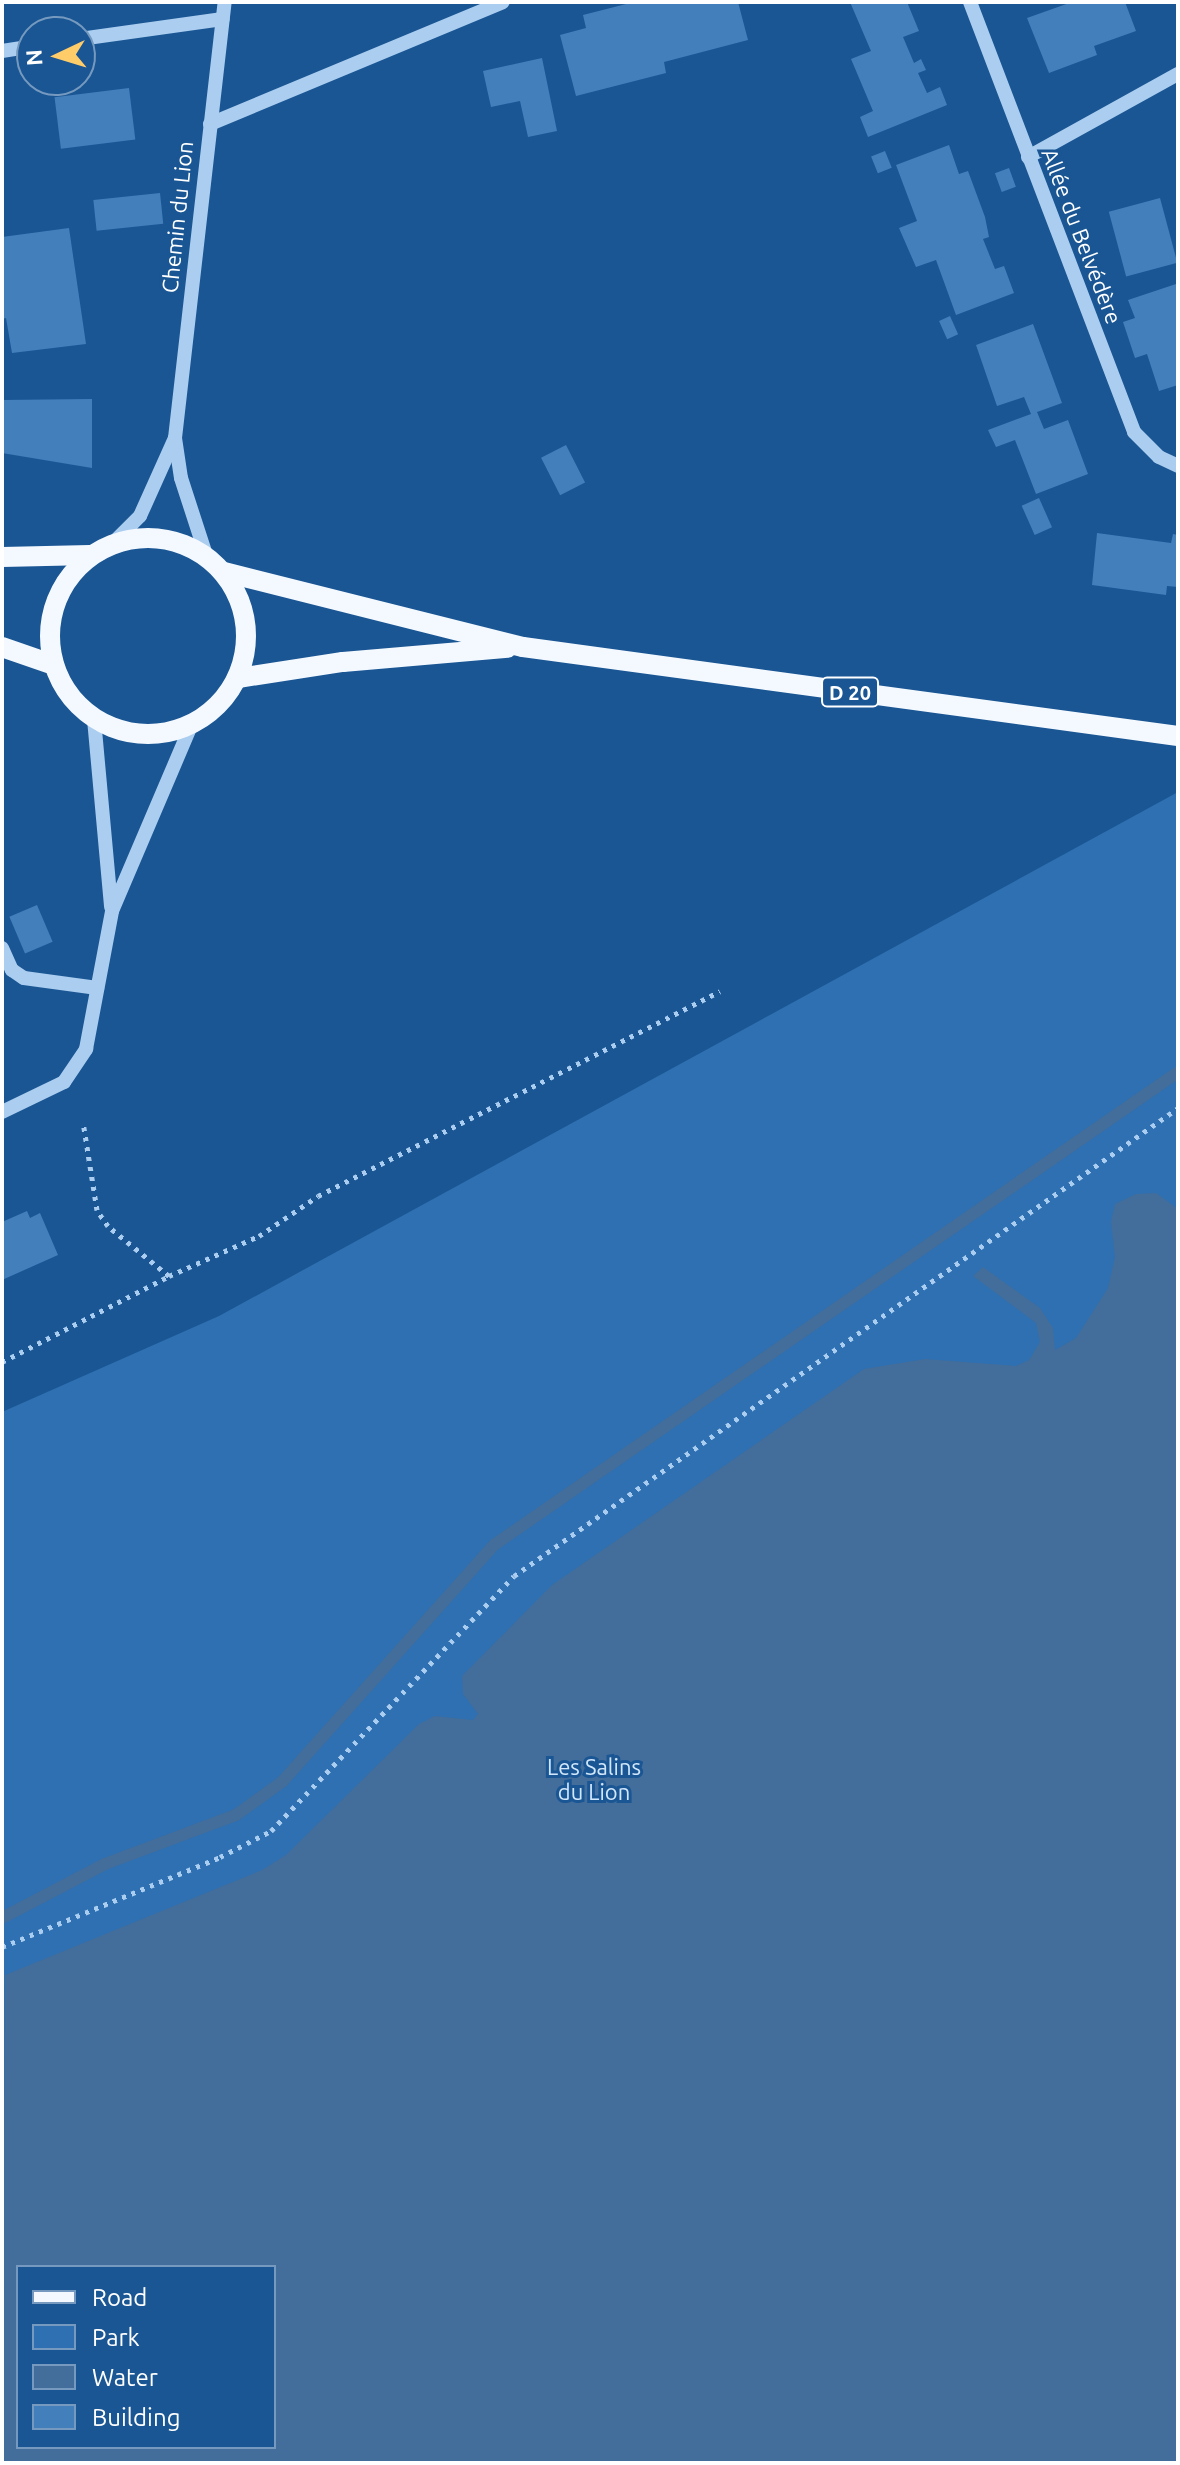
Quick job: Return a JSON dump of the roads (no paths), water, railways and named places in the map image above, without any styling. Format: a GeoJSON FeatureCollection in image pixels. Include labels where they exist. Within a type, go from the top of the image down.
{"type":"FeatureCollection","features":[{"type":"Feature","properties":{"kind":"main road"},"geometry":{"type":"LineString","coordinates":[[162,537],[206,555],[224,572],[247,623],[238,678],[218,706],[191,726],[147,734],[125,732],[94,719],[69,695],[54,665],[50,634],[54,604],[69,577],[90,555],[113,543],[162,537]]}},
{"type":"Feature","properties":{"kind":"main road"},"geometry":{"type":"LineString","coordinates":[[2,557],[90,555]]}},
{"type":"Feature","properties":{"kind":"main road","name":"D 20"},"geometry":{"type":"LineString","coordinates":[[224,572],[523,647],[1178,736]]}},
{"type":"Feature","properties":{"kind":"main road"},"geometry":{"type":"LineString","coordinates":[[2,647],[54,665]]}},
{"type":"Feature","properties":{"kind":"main road","name":"D 20"},"geometry":{"type":"LineString","coordinates":[[238,678],[343,662],[523,647]]}},
{"type":"Feature","properties":{"kind":"street","name":"Chemin du Lion"},"geometry":{"type":"LineString","coordinates":[[206,555],[181,478],[175,438],[225,2]]}},
{"type":"Feature","properties":{"kind":"street"},"geometry":{"type":"LineString","coordinates":[[210,124],[503,2]]}},
{"type":"Feature","properties":{"kind":"street","name":"Allée du Belvédère"},"geometry":{"type":"LineString","coordinates":[[970,2],[1134,432],[1159,457],[1178,466]]}},
{"type":"Feature","properties":{"kind":"street"},"geometry":{"type":"LineString","coordinates":[[96,37],[223,19]]}},
{"type":"Feature","properties":{"kind":"street"},"geometry":{"type":"LineString","coordinates":[[1028,157],[1178,74]]}},
{"type":"Feature","properties":{"kind":"street","name":"Chemin du Lion"},"geometry":{"type":"LineString","coordinates":[[113,543],[140,516],[175,438]]}},
{"type":"Feature","properties":{"kind":"street"},"geometry":{"type":"LineString","coordinates":[[94,719],[112,911]]}},
{"type":"Feature","properties":{"kind":"street"},"geometry":{"type":"LineString","coordinates":[[2,1112],[47,1093],[76,1066],[86,1049],[112,911],[191,726]]}},
{"type":"Feature","properties":{"kind":"street"},"geometry":{"type":"LineString","coordinates":[[2,948],[12,970],[24,978],[97,988]]}},
{"type":"Feature","properties":{"kind":"water","name":"Les Salins du Lion"},"geometry":{"type":"Polygon","coordinates":[[[1156,1193],[1178,1209],[1178,2463],[2,2463],[5,1975],[262,1870],[286,1855],[419,1724],[435,1716],[473,1720],[478,1714],[463,1694],[462,1676],[552,1585],[864,1369],[925,1359],[1016,1366],[1029,1360],[1040,1342],[1036,1323],[973,1276],[983,1267],[1040,1308],[1053,1328],[1055,1350],[1076,1338],[1108,1288],[1115,1257],[1111,1222],[1115,1204],[1136,1194],[1156,1193]]]}},
{"type":"Feature","properties":{"kind":"waterway"},"geometry":{"type":"LineString","coordinates":[[2,1918],[105,1864],[236,1815],[282,1782],[494,1545],[1178,1072]]}}]}
